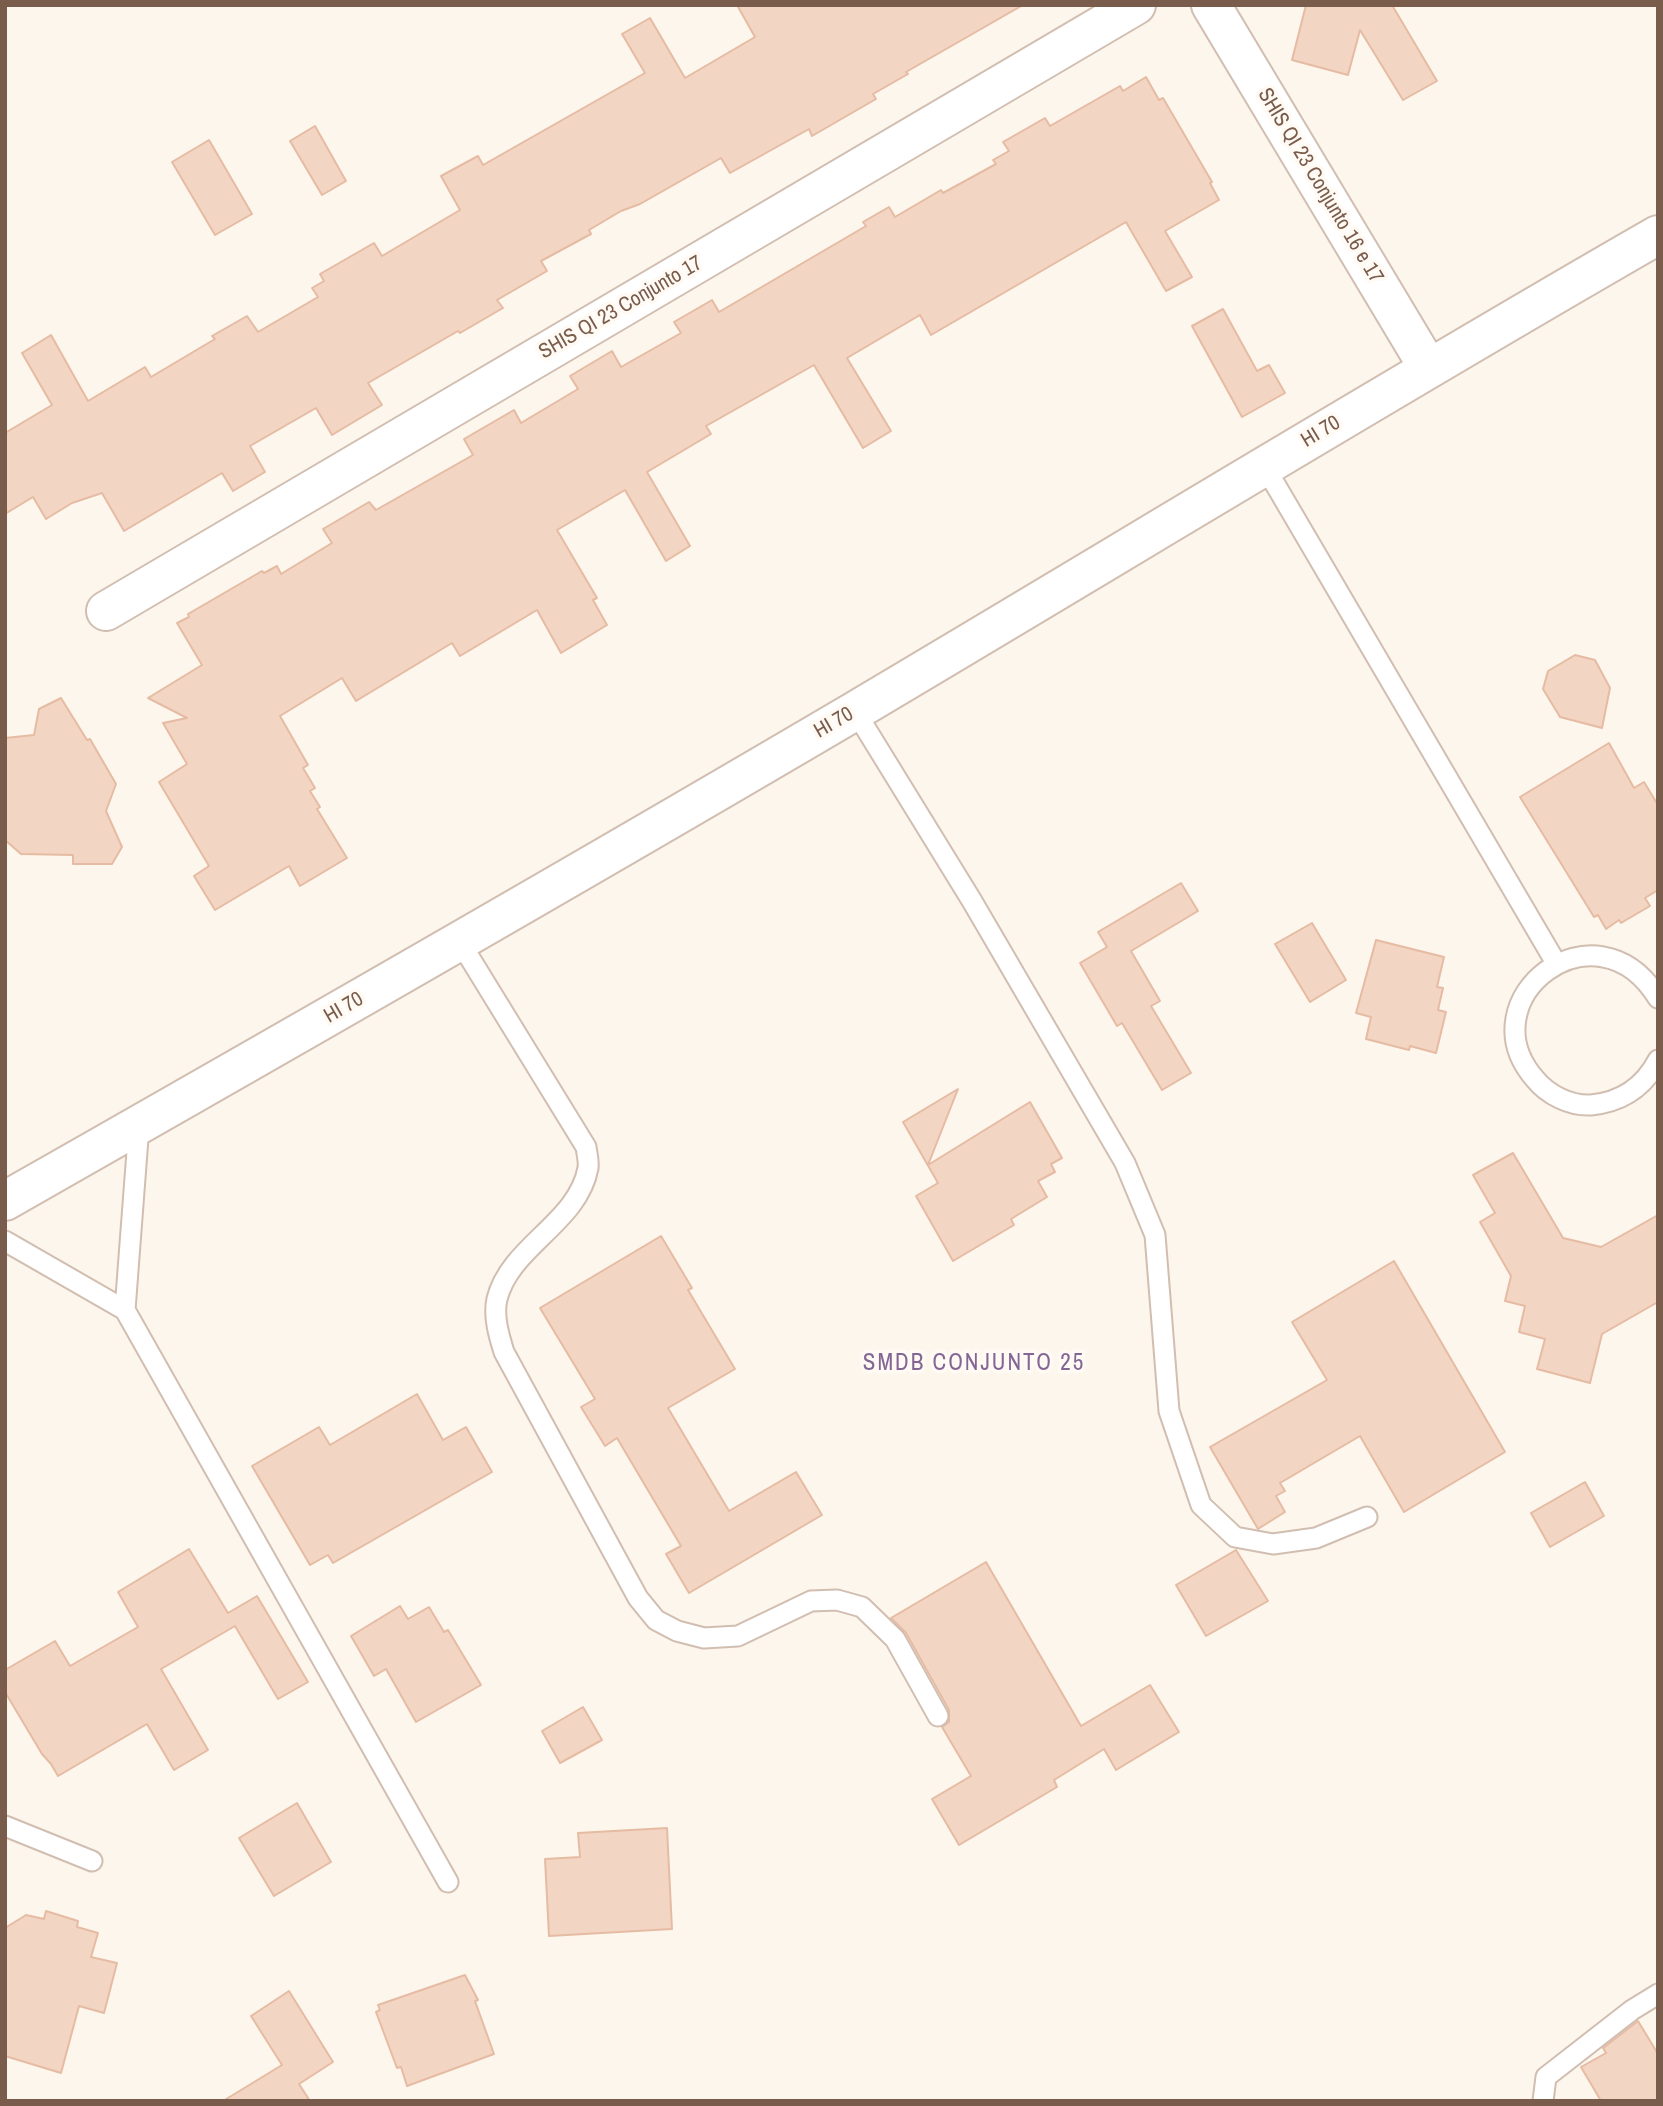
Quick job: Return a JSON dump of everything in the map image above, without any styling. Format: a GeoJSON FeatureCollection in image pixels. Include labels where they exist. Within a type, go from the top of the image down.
{"type":"FeatureCollection","features":[{"type":"Feature","properties":{"kind":"street","name":"SHIS QI 23 Conjunto 17"},"geometry":{"type":"LineString","coordinates":[[106,611],[1136,5]]}},
{"type":"Feature","properties":{"kind":"street","name":"SHIS QI 23 Conjunto 16 e 17"},"geometry":{"type":"LineString","coordinates":[[1211,5],[1428,367]]}},
{"type":"Feature","properties":{"kind":"street","name":"HI 70"},"geometry":{"type":"LineString","coordinates":[[5,1201],[460,942],[1265,467],[1428,367],[1655,239]]}},
{"type":"Feature","properties":{"kind":"lane"},"geometry":{"type":"LineString","coordinates":[[1265,467],[1556,963]]}},
{"type":"Feature","properties":{"kind":"lane"},"geometry":{"type":"LineString","coordinates":[[855,710],[972,901],[1125,1163],[1155,1235],[1170,1411],[1201,1506],[1235,1537],[1273,1544],[1316,1538],[1367,1517]]}},
{"type":"Feature","properties":{"kind":"lane"},"geometry":{"type":"LineString","coordinates":[[460,942],[586,1147],[589,1166],[581,1190],[550,1229],[511,1268],[497,1300],[497,1330],[504,1352],[638,1598],[656,1620],[677,1631],[704,1638],[738,1636],[811,1601],[837,1600],[862,1606],[895,1639],[938,1716]]}},
{"type":"Feature","properties":{"kind":"lane"},"geometry":{"type":"LineString","coordinates":[[1658,998],[1647,981],[1629,965],[1605,957],[1580,956],[1556,963],[1536,978],[1522,999],[1515,1022],[1517,1047],[1526,1070],[1542,1088],[1563,1100],[1587,1105],[1612,1102],[1634,1091],[1651,1074],[1658,1060]]}},
{"type":"Feature","properties":{"kind":"lane"},"geometry":{"type":"LineString","coordinates":[[125,1310],[139,1125]]}},
{"type":"Feature","properties":{"kind":"lane"},"geometry":{"type":"LineString","coordinates":[[5,1241],[125,1310],[448,1882]]}},
{"type":"Feature","properties":{"kind":"lane"},"geometry":{"type":"LineString","coordinates":[[5,1826],[92,1861]]}},
{"type":"Feature","properties":{"kind":"lane"},"geometry":{"type":"LineString","coordinates":[[1544,2101],[1546,2077],[1632,2010],[1658,1994]]}},
{"type":"Feature","properties":{"kind":"building"},"geometry":{"type":"Polygon","coordinates":[[[737,5],[1023,5],[906,72],[908,74],[873,94],[876,99],[812,136],[809,129],[730,173],[721,158],[589,230],[591,234],[541,261],[547,271],[497,300],[503,308],[368,383],[382,405],[332,435],[316,408],[250,446],[265,472],[233,491],[222,473],[124,531],[102,493],[72,503],[46,519],[33,497],[5,514],[5,433],[52,405],[22,353],[51,335],[88,401],[145,367],[151,377],[215,339],[212,336],[247,316],[258,332],[318,297],[312,288],[324,281],[320,274],[374,243],[382,256],[460,210],[441,176],[478,156],[483,165],[645,73],[622,34],[650,18],[685,78],[755,37],[737,5]]]}},
{"type":"Feature","properties":{"kind":"building"},"geometry":{"type":"Polygon","coordinates":[[[1306,5],[1392,5],[1437,81],[1403,100],[1360,30],[1348,75],[1292,60],[1306,5]]]}},
{"type":"Feature","properties":{"kind":"building"},"geometry":{"type":"Polygon","coordinates":[[[1146,77],[1159,100],[1163,98],[1212,182],[1210,183],[1219,200],[1165,231],[1192,277],[1166,291],[1126,222],[931,335],[920,315],[847,358],[891,431],[863,448],[814,365],[706,426],[711,434],[647,472],[690,546],[666,561],[625,490],[557,530],[597,598],[593,600],[607,625],[561,653],[537,610],[460,656],[452,643],[356,701],[342,678],[280,716],[308,765],[303,768],[315,788],[310,791],[320,807],[317,809],[347,858],[300,886],[289,866],[215,910],[194,876],[209,866],[159,782],[187,764],[163,723],[187,718],[148,698],[202,665],[177,623],[262,571],[264,573],[277,566],[281,574],[332,543],[323,529],[369,502],[376,510],[473,455],[464,439],[514,410],[521,423],[578,389],[570,376],[612,351],[621,367],[681,333],[674,322],[712,300],[719,312],[866,226],[863,222],[889,207],[895,217],[941,190],[943,193],[996,164],[993,160],[1009,151],[1003,142],[1045,118],[1050,126],[1120,86],[1123,91],[1146,77]]]}},
{"type":"Feature","properties":{"kind":"building"},"geometry":{"type":"Polygon","coordinates":[[[315,126],[346,181],[322,195],[290,141],[315,126]]]}},
{"type":"Feature","properties":{"kind":"building"},"geometry":{"type":"Polygon","coordinates":[[[209,140],[252,214],[215,235],[172,162],[209,140]]]}},
{"type":"Feature","properties":{"kind":"building"},"geometry":{"type":"Polygon","coordinates":[[[1223,309],[1257,371],[1269,365],[1285,393],[1242,417],[1192,326],[1223,309]]]}},
{"type":"Feature","properties":{"kind":"building"},"geometry":{"type":"Polygon","coordinates":[[[1575,655],[1595,660],[1610,688],[1602,728],[1560,717],[1543,689],[1548,671],[1575,655]]]}},
{"type":"Feature","properties":{"kind":"building"},"geometry":{"type":"Polygon","coordinates":[[[61,698],[87,740],[90,739],[116,784],[106,811],[122,847],[112,864],[73,864],[73,855],[21,854],[5,840],[5,738],[34,735],[39,709],[61,698]]]}},
{"type":"Feature","properties":{"kind":"building"},"geometry":{"type":"Polygon","coordinates":[[[1609,743],[1634,788],[1644,782],[1658,805],[1658,890],[1645,898],[1650,906],[1606,929],[1598,915],[1594,917],[1520,797],[1609,743]]]}},
{"type":"Feature","properties":{"kind":"building"},"geometry":{"type":"Polygon","coordinates":[[[1181,883],[1198,911],[1131,951],[1160,1001],[1151,1006],[1191,1073],[1162,1090],[1122,1023],[1117,1026],[1080,963],[1107,947],[1098,932],[1181,883]]]}},
{"type":"Feature","properties":{"kind":"building"},"geometry":{"type":"Polygon","coordinates":[[[1312,923],[1346,980],[1310,1002],[1275,944],[1312,923]]]}},
{"type":"Feature","properties":{"kind":"building"},"geometry":{"type":"Polygon","coordinates":[[[1376,940],[1444,957],[1437,987],[1443,988],[1438,1010],[1446,1012],[1436,1053],[1410,1046],[1409,1050],[1366,1039],[1371,1017],[1356,1013],[1376,940]]]}},
{"type":"Feature","properties":{"kind":"building"},"geometry":{"type":"Polygon","coordinates":[[[958,1089],[928,1165],[1030,1102],[1062,1158],[1051,1164],[1055,1172],[1038,1181],[1047,1197],[1011,1219],[1014,1225],[953,1261],[916,1196],[938,1183],[903,1122],[958,1089]]]}},
{"type":"Feature","properties":{"kind":"building"},"geometry":{"type":"Polygon","coordinates":[[[1513,1153],[1563,1238],[1601,1247],[1658,1215],[1658,1302],[1602,1334],[1590,1383],[1537,1369],[1545,1339],[1519,1332],[1525,1306],[1505,1301],[1511,1276],[1480,1222],[1495,1213],[1473,1175],[1513,1153]]]}},
{"type":"Feature","properties":{"kind":"building"},"geometry":{"type":"Polygon","coordinates":[[[661,1236],[692,1288],[688,1290],[735,1369],[668,1408],[729,1511],[796,1472],[822,1515],[689,1593],[666,1554],[681,1546],[617,1438],[605,1446],[581,1407],[595,1399],[540,1308],[661,1236]]]}},
{"type":"Feature","properties":{"kind":"building"},"geometry":{"type":"Polygon","coordinates":[[[1394,1261],[1505,1452],[1404,1512],[1360,1436],[1280,1483],[1285,1491],[1276,1496],[1285,1512],[1258,1529],[1210,1447],[1327,1380],[1292,1322],[1394,1261]]]}},
{"type":"Feature","properties":{"kind":"building"},"geometry":{"type":"Polygon","coordinates":[[[417,1394],[443,1440],[466,1427],[492,1472],[333,1563],[328,1555],[310,1565],[252,1466],[319,1427],[330,1445],[417,1394]]]}},
{"type":"Feature","properties":{"kind":"building"},"geometry":{"type":"Polygon","coordinates":[[[1585,1482],[1604,1516],[1550,1547],[1531,1513],[1585,1482]]]}},
{"type":"Feature","properties":{"kind":"building"},"geometry":{"type":"Polygon","coordinates":[[[189,1549],[228,1613],[257,1596],[308,1682],[278,1699],[235,1626],[161,1669],[208,1750],[174,1770],[147,1724],[58,1776],[5,1692],[5,1670],[55,1641],[70,1666],[138,1627],[118,1592],[189,1549]]]}},
{"type":"Feature","properties":{"kind":"building"},"geometry":{"type":"Polygon","coordinates":[[[1236,1550],[1268,1601],[1206,1636],[1176,1585],[1236,1550]]]}},
{"type":"Feature","properties":{"kind":"building"},"geometry":{"type":"Polygon","coordinates":[[[986,1562],[1081,1726],[1150,1685],[1179,1732],[1116,1770],[1104,1749],[1054,1780],[1057,1787],[959,1845],[932,1799],[971,1776],[942,1727],[949,1722],[949,1710],[906,1633],[891,1618],[986,1562]]]}},
{"type":"Feature","properties":{"kind":"building"},"geometry":{"type":"Polygon","coordinates":[[[400,1606],[408,1619],[429,1607],[444,1632],[448,1630],[481,1685],[416,1722],[386,1669],[374,1676],[351,1636],[400,1606]]]}},
{"type":"Feature","properties":{"kind":"building"},"geometry":{"type":"Polygon","coordinates":[[[583,1707],[602,1740],[560,1763],[542,1731],[583,1707]]]}},
{"type":"Feature","properties":{"kind":"building"},"geometry":{"type":"Polygon","coordinates":[[[297,1803],[331,1862],[274,1896],[239,1838],[297,1803]]]}},
{"type":"Feature","properties":{"kind":"building"},"geometry":{"type":"Polygon","coordinates":[[[667,1828],[672,1929],[549,1936],[545,1859],[580,1857],[578,1833],[667,1828]]]}},
{"type":"Feature","properties":{"kind":"building"},"geometry":{"type":"Polygon","coordinates":[[[46,1911],[78,1921],[77,1927],[98,1933],[91,1957],[117,1963],[104,2013],[79,2006],[61,2073],[5,2056],[5,1928],[26,1915],[44,1919],[46,1911]]]}},
{"type":"Feature","properties":{"kind":"building"},"geometry":{"type":"Polygon","coordinates":[[[465,1975],[478,2000],[475,2001],[494,2054],[407,2086],[401,2067],[397,2068],[376,2012],[380,2010],[378,2005],[465,1975]]]}},
{"type":"Feature","properties":{"kind":"building"},"geometry":{"type":"Polygon","coordinates":[[[289,1991],[333,2062],[299,2084],[310,2101],[223,2101],[282,2065],[251,2016],[289,1991]]]}},
{"type":"Feature","properties":{"kind":"building"},"geometry":{"type":"Polygon","coordinates":[[[1638,2021],[1658,2054],[1658,2101],[1601,2101],[1581,2067],[1606,2053],[1603,2048],[1638,2021]]]}},
{"type":"Feature","properties":{"kind":"district","name":"SMDB CONJUNTO 25"},"geometry":{"type":"Point","coordinates":[974,1364]}}]}
